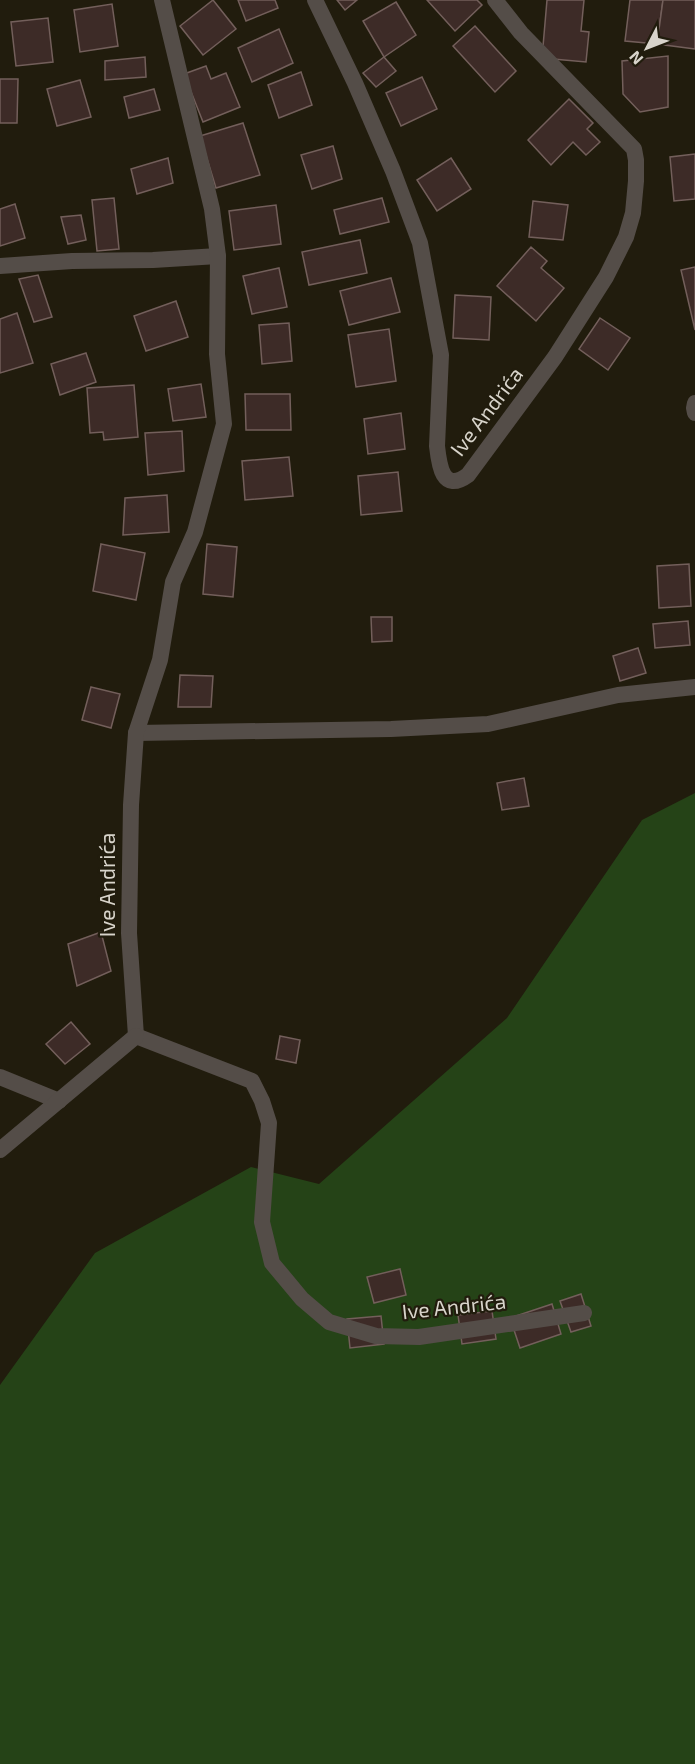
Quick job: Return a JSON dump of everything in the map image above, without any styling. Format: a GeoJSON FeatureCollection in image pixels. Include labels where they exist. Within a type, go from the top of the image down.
{"type":"FeatureCollection","features":[{"type":"Feature","properties":{"kind":"street","name":"Ive Andrića"},"geometry":{"type":"LineString","coordinates":[[315,0],[389,160],[420,243],[441,355],[437,446],[441,471],[448,480],[454,482],[461,481],[468,476],[555,357],[606,277],[626,237],[635,198],[634,149],[521,33],[495,0]]}},
{"type":"Feature","properties":{"kind":"street","name":"Ive Andrića"},"geometry":{"type":"LineString","coordinates":[[164,1],[212,209],[218,256],[217,354],[225,424],[195,532],[173,582],[160,660],[136,733],[131,805],[129,933],[136,1036],[252,1081],[269,1123],[262,1222],[272,1263],[302,1299],[329,1322],[376,1336],[419,1337],[584,1313]]}},
{"type":"Feature","properties":{"kind":"street"},"geometry":{"type":"LineString","coordinates":[[0,266],[218,256]]}},
{"type":"Feature","properties":{"kind":"street"},"geometry":{"type":"LineString","coordinates":[[695,403],[695,413]]}},
{"type":"Feature","properties":{"kind":"street"},"geometry":{"type":"LineString","coordinates":[[136,733],[391,729],[488,724],[618,695],[695,687]]}},
{"type":"Feature","properties":{"kind":"street"},"geometry":{"type":"LineString","coordinates":[[0,1150],[136,1036]]}},
{"type":"Feature","properties":{"kind":"street"},"geometry":{"type":"LineString","coordinates":[[0,1077],[59,1101]]}},
{"type":"Feature","properties":{"kind":"green space"},"geometry":{"type":"Polygon","coordinates":[[[695,793],[695,1764],[0,1764],[0,1385],[95,1253],[251,1167],[319,1184],[507,1018],[642,820],[695,793]]]}},
{"type":"Feature","properties":{"kind":"building"},"geometry":{"type":"Polygon","coordinates":[[[213,0],[236,29],[203,55],[180,26],[213,0]]]}},
{"type":"Feature","properties":{"kind":"building"},"geometry":{"type":"Polygon","coordinates":[[[238,0],[275,0],[278,8],[246,21],[238,0]]]}},
{"type":"Feature","properties":{"kind":"building"},"geometry":{"type":"Polygon","coordinates":[[[337,0],[357,0],[345,10],[337,0]]]}},
{"type":"Feature","properties":{"kind":"building"},"geometry":{"type":"Polygon","coordinates":[[[427,0],[477,0],[482,5],[455,31],[427,0]]]}},
{"type":"Feature","properties":{"kind":"building"},"geometry":{"type":"Polygon","coordinates":[[[547,0],[584,0],[581,31],[589,32],[586,62],[542,58],[547,0]]]}},
{"type":"Feature","properties":{"kind":"building"},"geometry":{"type":"Polygon","coordinates":[[[630,0],[663,0],[657,44],[625,41],[630,0]]]}},
{"type":"Feature","properties":{"kind":"building"},"geometry":{"type":"Polygon","coordinates":[[[663,0],[695,0],[695,49],[657,44],[663,0]]]}},
{"type":"Feature","properties":{"kind":"building"},"geometry":{"type":"Polygon","coordinates":[[[396,2],[416,35],[384,57],[363,21],[396,2]]]}},
{"type":"Feature","properties":{"kind":"building"},"geometry":{"type":"Polygon","coordinates":[[[112,4],[118,46],[80,52],[74,10],[112,4]]]}},
{"type":"Feature","properties":{"kind":"building"},"geometry":{"type":"Polygon","coordinates":[[[48,18],[53,62],[16,66],[11,22],[48,18]]]}},
{"type":"Feature","properties":{"kind":"building"},"geometry":{"type":"Polygon","coordinates":[[[475,26],[516,71],[495,92],[453,46],[475,26]]]}},
{"type":"Feature","properties":{"kind":"building"},"geometry":{"type":"Polygon","coordinates":[[[279,29],[293,63],[252,82],[238,48],[279,29]]]}},
{"type":"Feature","properties":{"kind":"building"},"geometry":{"type":"Polygon","coordinates":[[[668,56],[668,107],[640,112],[623,94],[622,61],[668,56]]]}},
{"type":"Feature","properties":{"kind":"building"},"geometry":{"type":"Polygon","coordinates":[[[145,57],[146,77],[105,80],[105,61],[145,57]]]}},
{"type":"Feature","properties":{"kind":"building"},"geometry":{"type":"Polygon","coordinates":[[[384,57],[396,71],[376,87],[363,73],[384,57]]]}},
{"type":"Feature","properties":{"kind":"building"},"geometry":{"type":"Polygon","coordinates":[[[206,66],[211,79],[226,73],[240,107],[203,122],[184,74],[206,66]]]}},
{"type":"Feature","properties":{"kind":"building"},"geometry":{"type":"Polygon","coordinates":[[[301,72],[312,105],[279,118],[268,85],[301,72]]]}},
{"type":"Feature","properties":{"kind":"building"},"geometry":{"type":"Polygon","coordinates":[[[422,77],[437,109],[401,126],[386,93],[422,77]]]}},
{"type":"Feature","properties":{"kind":"building"},"geometry":{"type":"Polygon","coordinates":[[[0,79],[18,79],[17,123],[0,123],[0,79]]]}},
{"type":"Feature","properties":{"kind":"building"},"geometry":{"type":"Polygon","coordinates":[[[80,80],[91,117],[57,126],[47,89],[80,80]]]}},
{"type":"Feature","properties":{"kind":"building"},"geometry":{"type":"Polygon","coordinates":[[[154,89],[160,110],[129,118],[124,97],[154,89]]]}},
{"type":"Feature","properties":{"kind":"building"},"geometry":{"type":"Polygon","coordinates":[[[569,99],[593,123],[587,129],[600,142],[586,155],[573,142],[551,165],[528,140],[569,99]]]}},
{"type":"Feature","properties":{"kind":"building"},"geometry":{"type":"Polygon","coordinates":[[[243,123],[260,175],[216,188],[200,136],[243,123]]]}},
{"type":"Feature","properties":{"kind":"building"},"geometry":{"type":"Polygon","coordinates":[[[333,146],[342,179],[312,189],[301,155],[333,146]]]}},
{"type":"Feature","properties":{"kind":"building"},"geometry":{"type":"Polygon","coordinates":[[[695,154],[695,199],[674,201],[670,157],[695,154]]]}},
{"type":"Feature","properties":{"kind":"building"},"geometry":{"type":"Polygon","coordinates":[[[168,158],[173,183],[137,194],[131,169],[168,158]]]}},
{"type":"Feature","properties":{"kind":"building"},"geometry":{"type":"Polygon","coordinates":[[[451,158],[471,189],[437,211],[417,180],[451,158]]]}},
{"type":"Feature","properties":{"kind":"building"},"geometry":{"type":"Polygon","coordinates":[[[114,198],[119,249],[97,251],[92,200],[114,198]]]}},
{"type":"Feature","properties":{"kind":"building"},"geometry":{"type":"Polygon","coordinates":[[[382,198],[389,222],[340,234],[334,210],[382,198]]]}},
{"type":"Feature","properties":{"kind":"building"},"geometry":{"type":"Polygon","coordinates":[[[533,201],[568,205],[563,240],[529,237],[533,201]]]}},
{"type":"Feature","properties":{"kind":"building"},"geometry":{"type":"Polygon","coordinates":[[[15,204],[25,238],[0,246],[0,209],[15,204]]]}},
{"type":"Feature","properties":{"kind":"building"},"geometry":{"type":"Polygon","coordinates":[[[276,205],[281,244],[234,250],[229,211],[276,205]]]}},
{"type":"Feature","properties":{"kind":"building"},"geometry":{"type":"Polygon","coordinates":[[[81,215],[86,240],[68,244],[61,217],[81,215]]]}},
{"type":"Feature","properties":{"kind":"building"},"geometry":{"type":"Polygon","coordinates":[[[360,240],[367,273],[309,285],[302,252],[360,240]]]}},
{"type":"Feature","properties":{"kind":"building"},"geometry":{"type":"Polygon","coordinates":[[[531,247],[547,261],[541,268],[564,288],[536,321],[497,286],[531,247]]]}},
{"type":"Feature","properties":{"kind":"building"},"geometry":{"type":"Polygon","coordinates":[[[695,267],[695,330],[681,270],[695,267]]]}},
{"type":"Feature","properties":{"kind":"building"},"geometry":{"type":"Polygon","coordinates":[[[279,268],[287,307],[252,314],[243,276],[279,268]]]}},
{"type":"Feature","properties":{"kind":"building"},"geometry":{"type":"Polygon","coordinates":[[[38,275],[52,317],[34,322],[19,279],[38,275]]]}},
{"type":"Feature","properties":{"kind":"building"},"geometry":{"type":"Polygon","coordinates":[[[391,278],[400,312],[349,325],[340,291],[391,278]]]}},
{"type":"Feature","properties":{"kind":"building"},"geometry":{"type":"Polygon","coordinates":[[[455,295],[491,297],[489,340],[453,338],[455,295]]]}},
{"type":"Feature","properties":{"kind":"building"},"geometry":{"type":"Polygon","coordinates":[[[176,301],[188,337],[146,351],[134,316],[176,301]]]}},
{"type":"Feature","properties":{"kind":"building"},"geometry":{"type":"Polygon","coordinates":[[[17,313],[33,363],[0,373],[0,319],[17,313]]]}},
{"type":"Feature","properties":{"kind":"building"},"geometry":{"type":"Polygon","coordinates":[[[600,318],[630,338],[608,370],[579,349],[600,318]]]}},
{"type":"Feature","properties":{"kind":"building"},"geometry":{"type":"Polygon","coordinates":[[[289,323],[292,361],[262,364],[259,325],[289,323]]]}},
{"type":"Feature","properties":{"kind":"building"},"geometry":{"type":"Polygon","coordinates":[[[389,329],[396,381],[356,387],[348,335],[389,329]]]}},
{"type":"Feature","properties":{"kind":"building"},"geometry":{"type":"Polygon","coordinates":[[[86,353],[96,382],[60,395],[51,364],[86,353]]]}},
{"type":"Feature","properties":{"kind":"building"},"geometry":{"type":"Polygon","coordinates":[[[201,384],[206,417],[173,421],[168,389],[201,384]]]}},
{"type":"Feature","properties":{"kind":"building"},"geometry":{"type":"Polygon","coordinates":[[[134,385],[138,437],[104,440],[103,432],[90,433],[87,388],[134,385]]]}},
{"type":"Feature","properties":{"kind":"building"},"geometry":{"type":"Polygon","coordinates":[[[245,394],[290,394],[291,430],[246,430],[245,394]]]}},
{"type":"Feature","properties":{"kind":"building"},"geometry":{"type":"Polygon","coordinates":[[[401,413],[405,449],[368,454],[364,419],[401,413]]]}},
{"type":"Feature","properties":{"kind":"building"},"geometry":{"type":"Polygon","coordinates":[[[182,431],[184,471],[148,475],[145,433],[182,431]]]}},
{"type":"Feature","properties":{"kind":"building"},"geometry":{"type":"Polygon","coordinates":[[[289,457],[293,496],[245,500],[242,461],[289,457]]]}},
{"type":"Feature","properties":{"kind":"building"},"geometry":{"type":"Polygon","coordinates":[[[398,472],[402,511],[361,515],[358,476],[398,472]]]}},
{"type":"Feature","properties":{"kind":"building"},"geometry":{"type":"Polygon","coordinates":[[[167,495],[169,532],[123,535],[125,498],[167,495]]]}},
{"type":"Feature","properties":{"kind":"building"},"geometry":{"type":"Polygon","coordinates":[[[101,544],[145,553],[136,600],[93,591],[101,544]]]}},
{"type":"Feature","properties":{"kind":"building"},"geometry":{"type":"Polygon","coordinates":[[[207,544],[237,547],[233,597],[203,594],[207,544]]]}},
{"type":"Feature","properties":{"kind":"building"},"geometry":{"type":"Polygon","coordinates":[[[689,564],[691,606],[659,608],[657,566],[689,564]]]}},
{"type":"Feature","properties":{"kind":"building"},"geometry":{"type":"Polygon","coordinates":[[[371,617],[392,617],[392,641],[372,642],[371,617]]]}},
{"type":"Feature","properties":{"kind":"building"},"geometry":{"type":"Polygon","coordinates":[[[688,621],[690,645],[655,648],[653,624],[688,621]]]}},
{"type":"Feature","properties":{"kind":"building"},"geometry":{"type":"Polygon","coordinates":[[[638,648],[646,673],[620,681],[613,656],[638,648]]]}},
{"type":"Feature","properties":{"kind":"building"},"geometry":{"type":"Polygon","coordinates":[[[180,675],[213,676],[211,707],[178,707],[180,675]]]}},
{"type":"Feature","properties":{"kind":"building"},"geometry":{"type":"Polygon","coordinates":[[[91,687],[120,694],[111,728],[82,720],[91,687]]]}},
{"type":"Feature","properties":{"kind":"building"},"geometry":{"type":"Polygon","coordinates":[[[524,778],[529,806],[502,810],[497,783],[524,778]]]}},
{"type":"Feature","properties":{"kind":"building"},"geometry":{"type":"Polygon","coordinates":[[[101,932],[111,971],[77,986],[68,944],[101,932]]]}},
{"type":"Feature","properties":{"kind":"building"},"geometry":{"type":"Polygon","coordinates":[[[71,1022],[90,1044],[65,1064],[46,1044],[71,1022]]]}},
{"type":"Feature","properties":{"kind":"building"},"geometry":{"type":"Polygon","coordinates":[[[280,1036],[300,1040],[296,1063],[276,1059],[280,1036]]]}},
{"type":"Feature","properties":{"kind":"building"},"geometry":{"type":"Polygon","coordinates":[[[400,1269],[406,1295],[374,1303],[367,1277],[400,1269]]]}},
{"type":"Feature","properties":{"kind":"building"},"geometry":{"type":"Polygon","coordinates":[[[581,1294],[591,1326],[571,1332],[560,1301],[581,1294]]]}},
{"type":"Feature","properties":{"kind":"building"},"geometry":{"type":"Polygon","coordinates":[[[552,1304],[561,1334],[520,1348],[510,1318],[552,1304]]]}},
{"type":"Feature","properties":{"kind":"building"},"geometry":{"type":"Polygon","coordinates":[[[492,1311],[496,1339],[462,1344],[458,1315],[492,1311]]]}},
{"type":"Feature","properties":{"kind":"building"},"geometry":{"type":"Polygon","coordinates":[[[381,1316],[384,1344],[350,1348],[347,1319],[381,1316]]]}}]}
